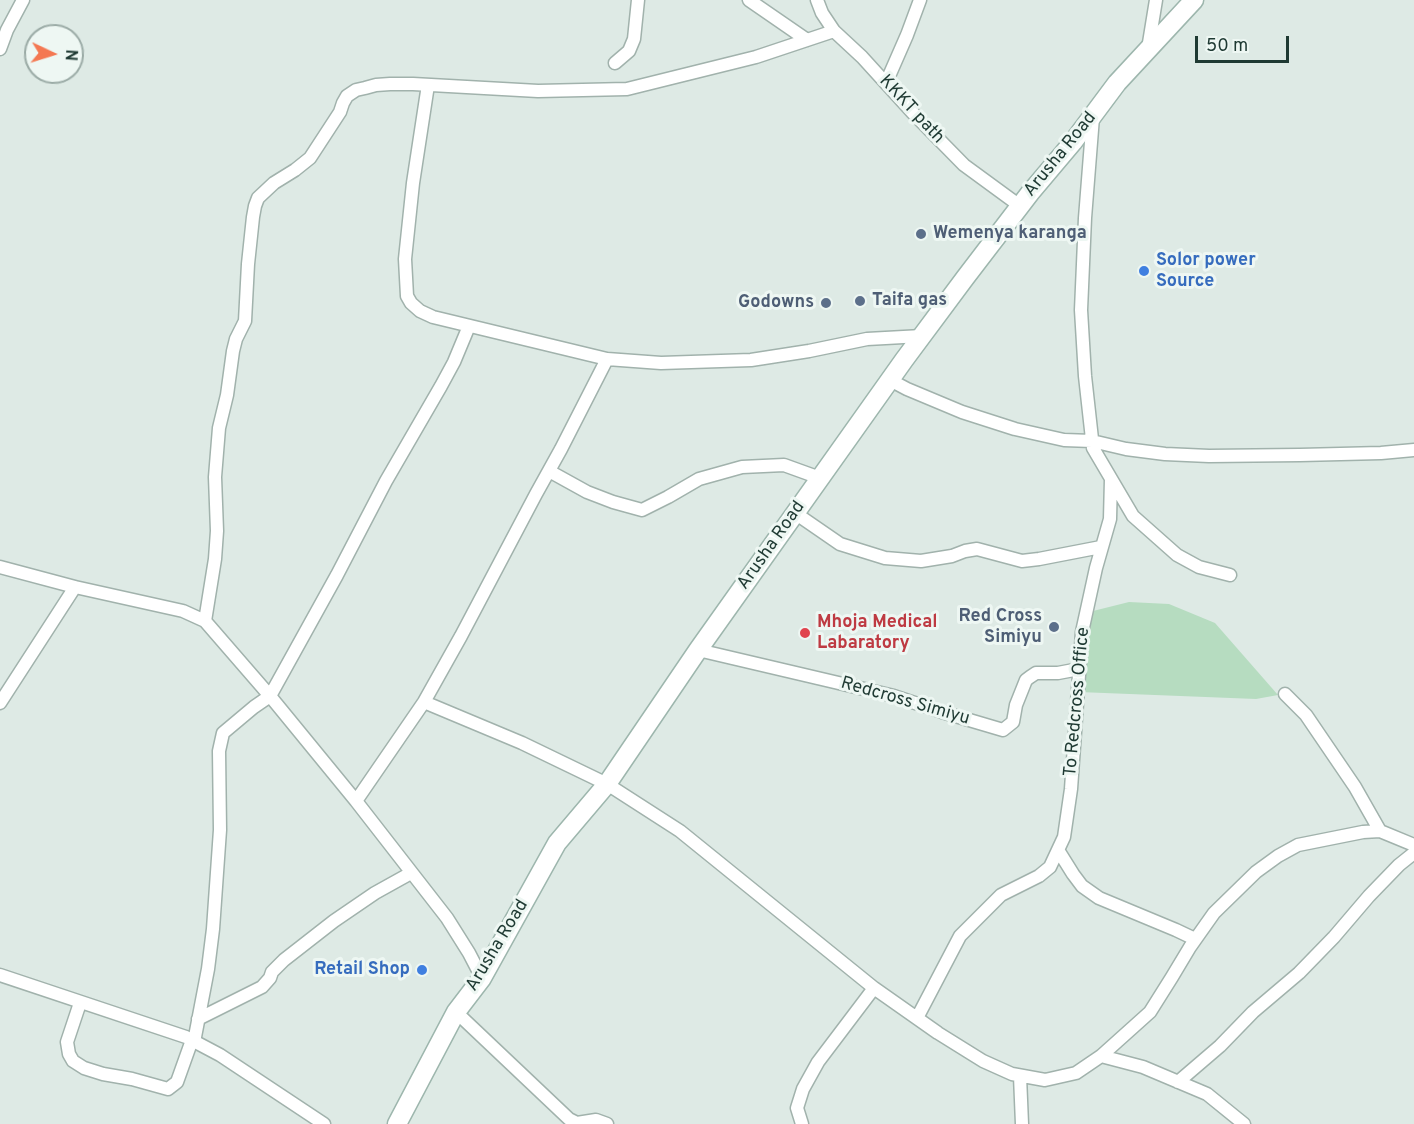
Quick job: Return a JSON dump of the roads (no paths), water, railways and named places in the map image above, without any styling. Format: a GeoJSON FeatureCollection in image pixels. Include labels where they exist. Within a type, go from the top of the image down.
{"type":"FeatureCollection","features":[{"type":"Feature","properties":{"kind":"main road","name":"Arusha Road"},"geometry":{"type":"LineString","coordinates":[[397,1124],[456,1011],[482,978],[557,843],[607,784],[698,650],[890,380],[1020,206],[1073,142],[1117,83],[1194,0]]}},
{"type":"Feature","properties":{"kind":"street"},"geometry":{"type":"LineString","coordinates":[[0,49],[23,0]]}},
{"type":"Feature","properties":{"kind":"street"},"geometry":{"type":"LineString","coordinates":[[615,63],[629,51],[634,39],[638,0]]}},
{"type":"Feature","properties":{"kind":"street"},"geometry":{"type":"LineString","coordinates":[[749,0],[807,40]]}},
{"type":"Feature","properties":{"kind":"street","name":"KKKT path"},"geometry":{"type":"LineString","coordinates":[[817,0],[822,13],[834,31],[862,57],[964,165],[1020,206]]}},
{"type":"Feature","properties":{"kind":"street"},"geometry":{"type":"LineString","coordinates":[[886,83],[920,0]]}},
{"type":"Feature","properties":{"kind":"street"},"geometry":{"type":"LineString","coordinates":[[1148,50],[1156,0]]}},
{"type":"Feature","properties":{"kind":"street"},"geometry":{"type":"LineString","coordinates":[[205,621],[215,559],[215,477],[219,428],[236,339],[246,321],[252,217],[258,198],[274,183],[310,158],[340,112],[345,99],[352,93],[376,85],[413,84],[538,91],[627,89],[756,57],[834,31]]}},
{"type":"Feature","properties":{"kind":"street"},"geometry":{"type":"LineString","coordinates":[[428,85],[407,229],[405,259],[407,296],[420,311],[433,317],[607,358],[661,363],[751,360],[867,339],[922,336]]}},
{"type":"Feature","properties":{"kind":"street"},"geometry":{"type":"LineString","coordinates":[[1093,116],[1081,310],[1084,376],[1093,448],[1133,516],[1177,555],[1199,567],[1230,575]]}},
{"type":"Feature","properties":{"kind":"street"},"geometry":{"type":"LineString","coordinates":[[80,1003],[67,1042],[73,1061],[84,1068],[103,1074],[168,1089],[177,1082],[193,1041],[208,969],[216,895],[220,743],[223,733],[270,696],[337,575],[377,496],[446,378],[469,326]]}},
{"type":"Feature","properties":{"kind":"street"},"geometry":{"type":"LineString","coordinates":[[356,801],[424,702],[580,413],[607,358]]}},
{"type":"Feature","properties":{"kind":"street"},"geometry":{"type":"LineString","coordinates":[[890,380],[962,412],[1016,429],[1064,440],[1092,441],[1126,449],[1209,456],[1381,453],[1414,450]]}},
{"type":"Feature","properties":{"kind":"street"},"geometry":{"type":"LineString","coordinates":[[549,471],[587,492],[642,510],[699,479],[742,467],[784,465],[820,478]]}},
{"type":"Feature","properties":{"kind":"street","name":"To Redcross Office"},"geometry":{"type":"LineString","coordinates":[[917,1018],[960,936],[1001,895],[1039,876],[1050,867],[1064,837],[1071,789],[1082,632],[1101,547],[1110,519],[1111,479]]}},
{"type":"Feature","properties":{"kind":"street"},"geometry":{"type":"LineString","coordinates":[[795,513],[840,544],[885,558],[921,561],[977,549],[1022,561],[1101,547]]}},
{"type":"Feature","properties":{"kind":"street"},"geometry":{"type":"LineString","coordinates":[[0,567],[75,587],[183,611],[205,621],[356,801],[447,918],[482,978]]}},
{"type":"Feature","properties":{"kind":"street"},"geometry":{"type":"LineString","coordinates":[[0,703],[75,587]]}},
{"type":"Feature","properties":{"kind":"street","name":"Redcross Simiyu"},"geometry":{"type":"LineString","coordinates":[[698,650],[894,696],[1000,729],[1006,728],[1013,722],[1016,705],[1026,680],[1036,674],[1078,669]]}},
{"type":"Feature","properties":{"kind":"street"},"geometry":{"type":"LineString","coordinates":[[1285,694],[1306,715],[1349,778],[1380,831]]}},
{"type":"Feature","properties":{"kind":"street"},"geometry":{"type":"LineString","coordinates":[[424,702],[522,743],[607,784],[680,831],[874,988],[917,1018],[983,1061],[1012,1074],[1046,1080],[1076,1073],[1101,1056],[1150,1012],[1195,939],[1214,913],[1256,872],[1278,856],[1298,845],[1344,835],[1380,831],[1414,845]]}},
{"type":"Feature","properties":{"kind":"street"},"geometry":{"type":"LineString","coordinates":[[1058,850],[1082,886],[1099,898],[1195,939]]}},
{"type":"Feature","properties":{"kind":"street"},"geometry":{"type":"LineString","coordinates":[[1178,1082],[1220,1046],[1253,1012],[1299,973],[1369,896],[1414,853]]}},
{"type":"Feature","properties":{"kind":"street"},"geometry":{"type":"LineString","coordinates":[[198,1019],[262,987],[284,960],[334,921],[375,893],[411,873]]}},
{"type":"Feature","properties":{"kind":"street"},"geometry":{"type":"LineString","coordinates":[[0,975],[193,1041],[220,1055],[324,1124]]}},
{"type":"Feature","properties":{"kind":"street"},"geometry":{"type":"LineString","coordinates":[[802,1124],[797,1108],[803,1089],[818,1062],[874,988]]}},
{"type":"Feature","properties":{"kind":"street"},"geometry":{"type":"LineString","coordinates":[[456,1011],[569,1119],[577,1123],[596,1120],[607,1124]]}},
{"type":"Feature","properties":{"kind":"street"},"geometry":{"type":"LineString","coordinates":[[1101,1056],[1143,1067],[1207,1094],[1244,1124]]}},
{"type":"Feature","properties":{"kind":"street"},"geometry":{"type":"LineString","coordinates":[[1020,1076],[1022,1124]]}},
{"type":"Feature","properties":{"kind":"place","name":"Wemenya karanga"},"geometry":{"type":"Point","coordinates":[921,234]}},
{"type":"Feature","properties":{"kind":"place","name":"Solor power Source"},"geometry":{"type":"Point","coordinates":[1144,271]}},
{"type":"Feature","properties":{"kind":"place","name":"Taifa gas"},"geometry":{"type":"Point","coordinates":[860,301]}},
{"type":"Feature","properties":{"kind":"place","name":"Godowns"},"geometry":{"type":"Point","coordinates":[826,303]}},
{"type":"Feature","properties":{"kind":"place","name":"Red Cross Simiyu"},"geometry":{"type":"Point","coordinates":[1054,627]}},
{"type":"Feature","properties":{"kind":"place","name":"Mhoja Medical Labaratory"},"geometry":{"type":"Point","coordinates":[805,633]}},
{"type":"Feature","properties":{"kind":"place","name":"Retail Shop"},"geometry":{"type":"Point","coordinates":[422,970]}}]}
